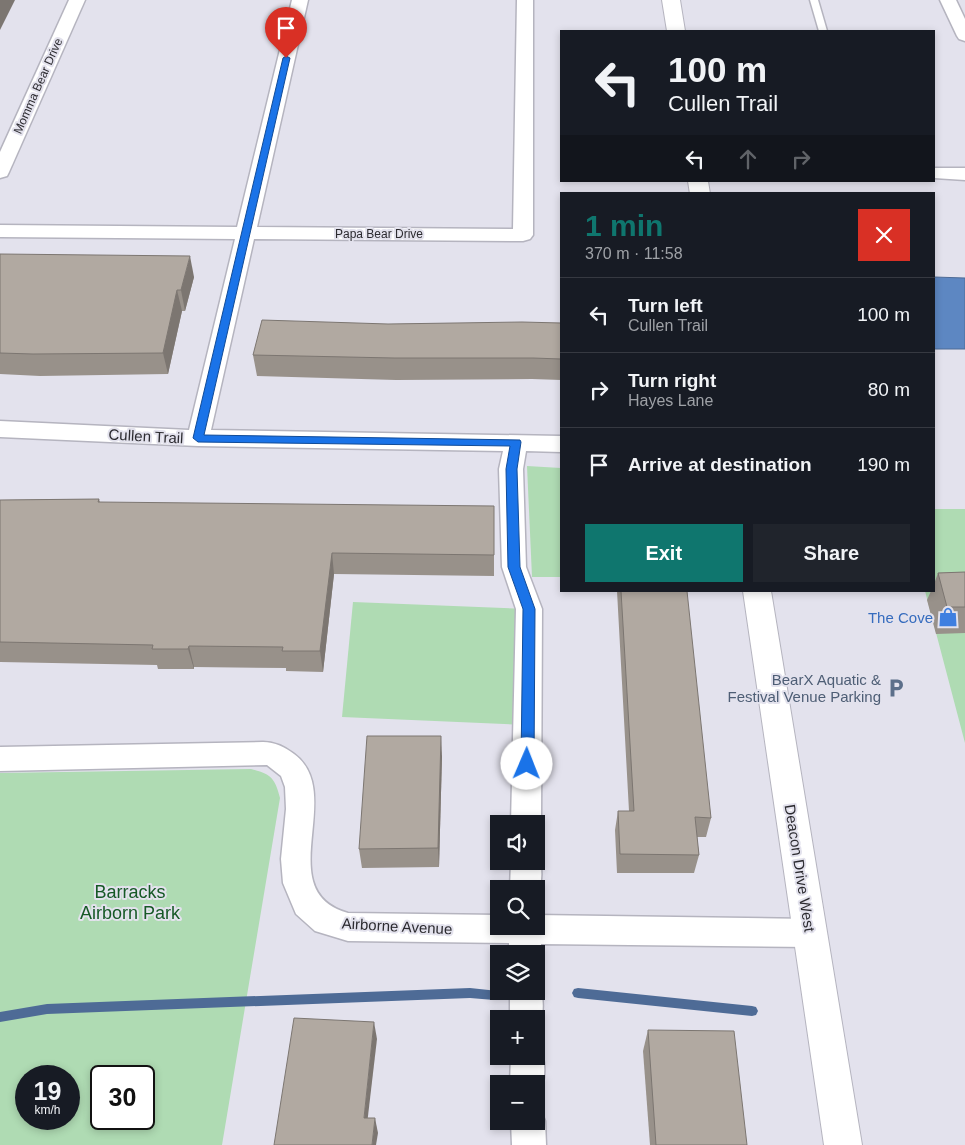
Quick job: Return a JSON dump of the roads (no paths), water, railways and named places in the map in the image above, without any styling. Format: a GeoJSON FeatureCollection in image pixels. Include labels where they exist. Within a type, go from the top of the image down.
{"type":"FeatureCollection","features":[{"type":"Feature","properties":{"kind":"street","name":"Momma Bear Drive"},"geometry":{"type":"LineString","coordinates":[[0,172],[77,0]]}},
{"type":"Feature","properties":{"kind":"street"},"geometry":{"type":"LineString","coordinates":[[198,438],[300,0]]}},
{"type":"Feature","properties":{"kind":"street","name":"Papa Bear Drive"},"geometry":{"type":"LineString","coordinates":[[0,231],[523,235],[525,0]]}},
{"type":"Feature","properties":{"kind":"street"},"geometry":{"type":"LineString","coordinates":[[671,0],[676,30]]}},
{"type":"Feature","properties":{"kind":"street"},"geometry":{"type":"LineString","coordinates":[[948,0],[965,36]]}},
{"type":"Feature","properties":{"kind":"street"},"geometry":{"type":"LineString","coordinates":[[935,173],[965,174]]}},
{"type":"Feature","properties":{"kind":"street","name":"Cullen Trail"},"geometry":{"type":"LineString","coordinates":[[0,429],[198,438],[560,444]]}},
{"type":"Feature","properties":{"kind":"street"},"geometry":{"type":"LineString","coordinates":[[516,442],[511,469],[514,567],[529,609],[526,815]]}},
{"type":"Feature","properties":{"kind":"street","name":"Deacon Drive West"},"geometry":{"type":"LineString","coordinates":[[757,592],[843,1145]]}},
{"type":"Feature","properties":{"kind":"street","name":"Airborne Avenue"},"geometry":{"type":"LineString","coordinates":[[0,759],[273,755],[291,766],[299,783],[301,805],[295,868],[300,890],[309,907],[327,921],[348,927],[525,937],[810,933]]}},
{"type":"Feature","properties":{"kind":"street"},"geometry":{"type":"LineString","coordinates":[[528,1130],[528,1145]]}},
{"type":"Feature","properties":{"kind":"lane"},"geometry":{"type":"LineString","coordinates":[[814,0],[823,30]]}},
{"type":"Feature","properties":{"kind":"water"},"geometry":{"type":"Polygon","coordinates":[[[935,277],[965,278],[965,349],[935,349],[935,277]]]}},
{"type":"Feature","properties":{"kind":"waterway"},"geometry":{"type":"LineString","coordinates":[[0,1017],[47,1009],[470,993],[490,995]]}},
{"type":"Feature","properties":{"kind":"waterway"},"geometry":{"type":"LineString","coordinates":[[578,993],[752,1011]]}},
{"type":"Feature","properties":{"kind":"place","name":"The Cove"},"geometry":{"type":"Point","coordinates":[948,617]}},
{"type":"Feature","properties":{"kind":"place","name":"BearX Aquatic & Festival Venue Parking"},"geometry":{"type":"Point","coordinates":[896,688]}},
{"type":"Feature","properties":{"kind":"park label","name":"Barracks Airborn Park"},"geometry":{"type":"Point","coordinates":[130,902]}}]}
